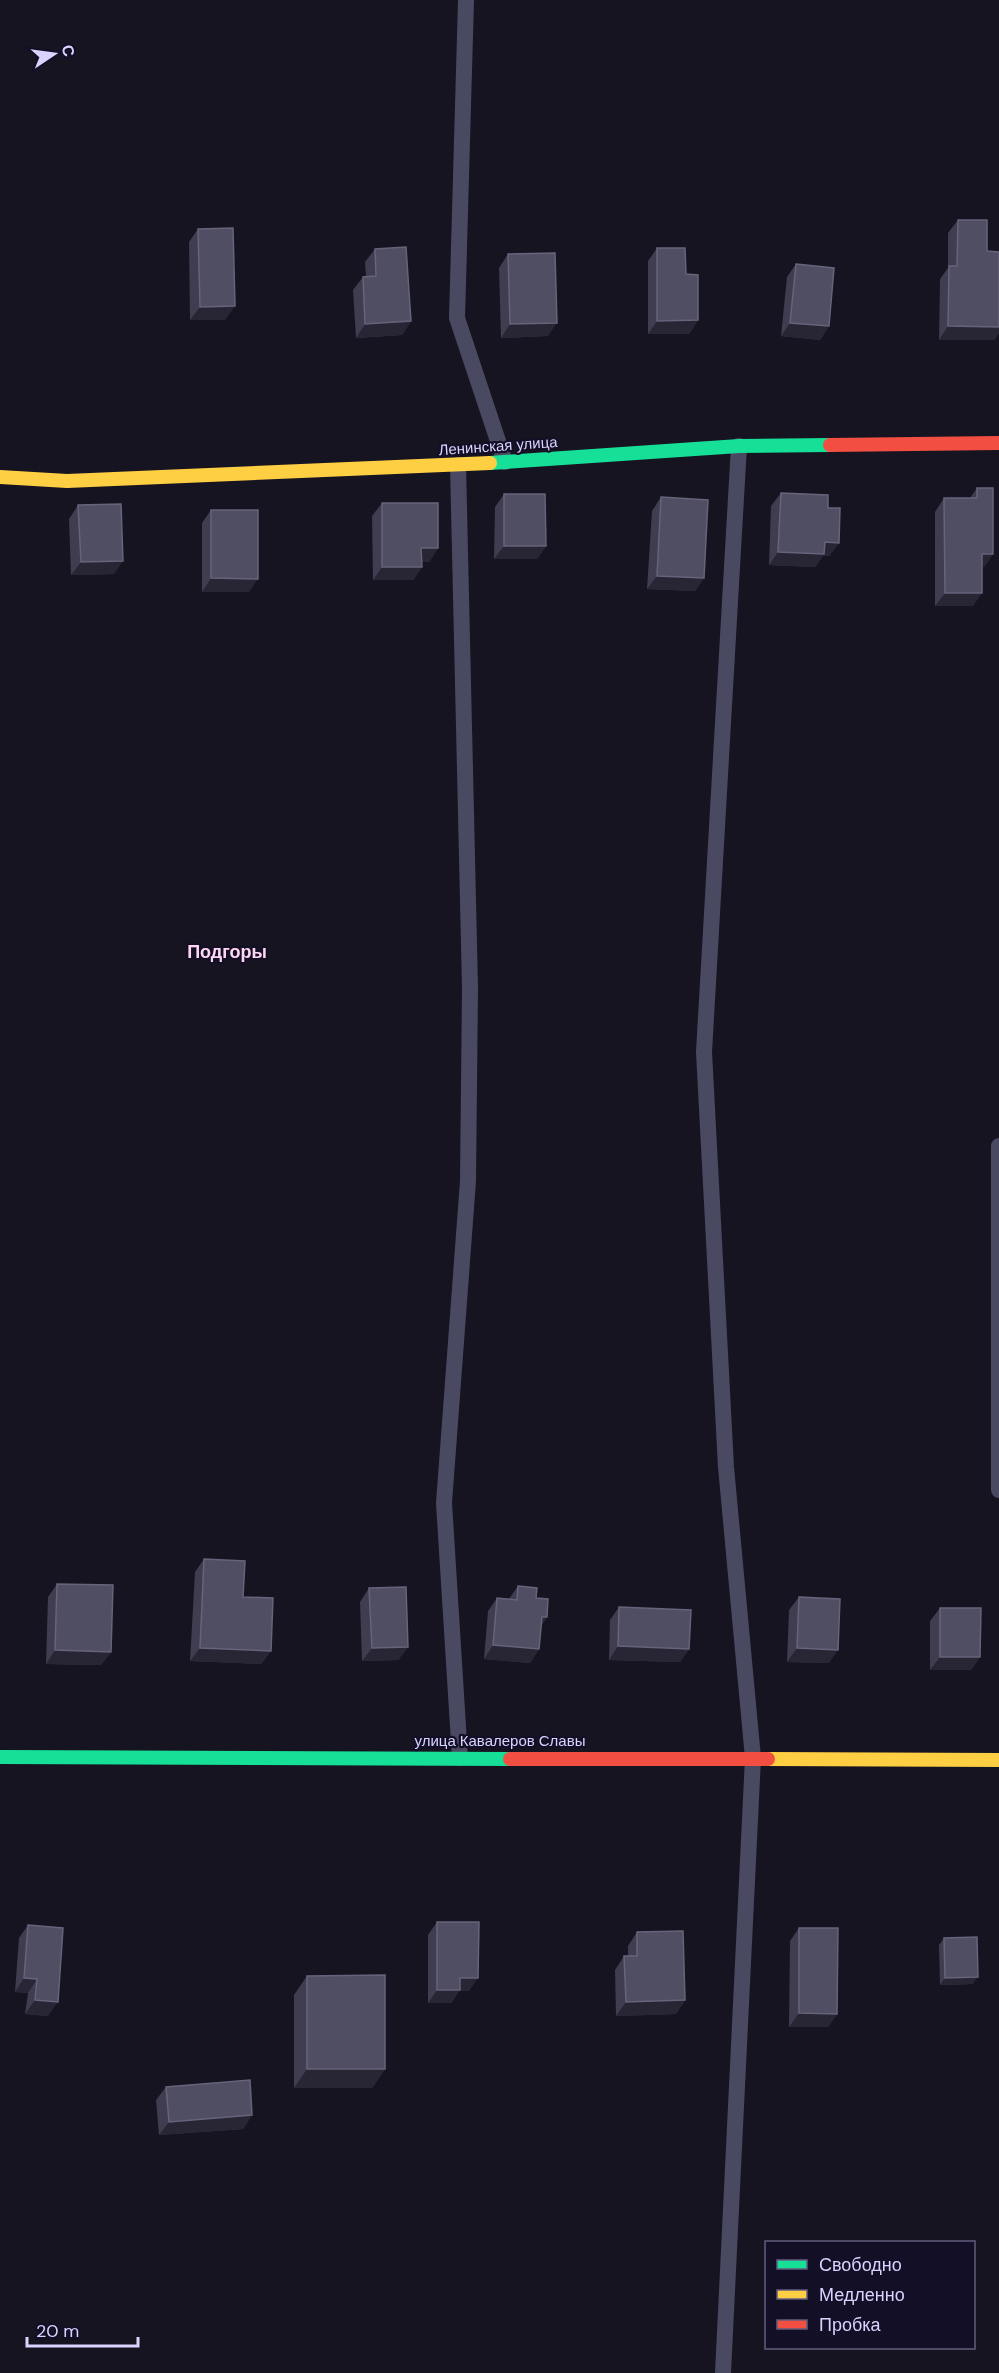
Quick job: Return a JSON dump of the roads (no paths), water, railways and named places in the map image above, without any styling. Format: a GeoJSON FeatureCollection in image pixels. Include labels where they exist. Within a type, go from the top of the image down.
{"type":"FeatureCollection","features":[{"type":"Feature","properties":{"kind":"street","name":"Ленинская улица"},"geometry":{"type":"LineString","coordinates":[[0,477],[67,481],[458,465],[739,446],[999,443]]}},
{"type":"Feature","properties":{"kind":"street","name":"улица Кавалеров Славы"},"geometry":{"type":"LineString","coordinates":[[0,1757],[999,1760]]}},
{"type":"Feature","properties":{"kind":"lane"},"geometry":{"type":"LineString","coordinates":[[466,0],[457,318],[505,462]]}},
{"type":"Feature","properties":{"kind":"lane"},"geometry":{"type":"LineString","coordinates":[[723,2373],[753,1758],[726,1467],[704,1052],[739,446]]}},
{"type":"Feature","properties":{"kind":"lane"},"geometry":{"type":"LineString","coordinates":[[458,465],[470,988],[468,1181],[444,1503],[460,1758]]}},
{"type":"Feature","properties":{"kind":"lane"},"geometry":{"type":"LineString","coordinates":[[999,1146],[999,1490]]}},
{"type":"Feature","properties":{"kind":"district","name":"Подгоры"},"geometry":{"type":"Point","coordinates":[227,952]}}]}
